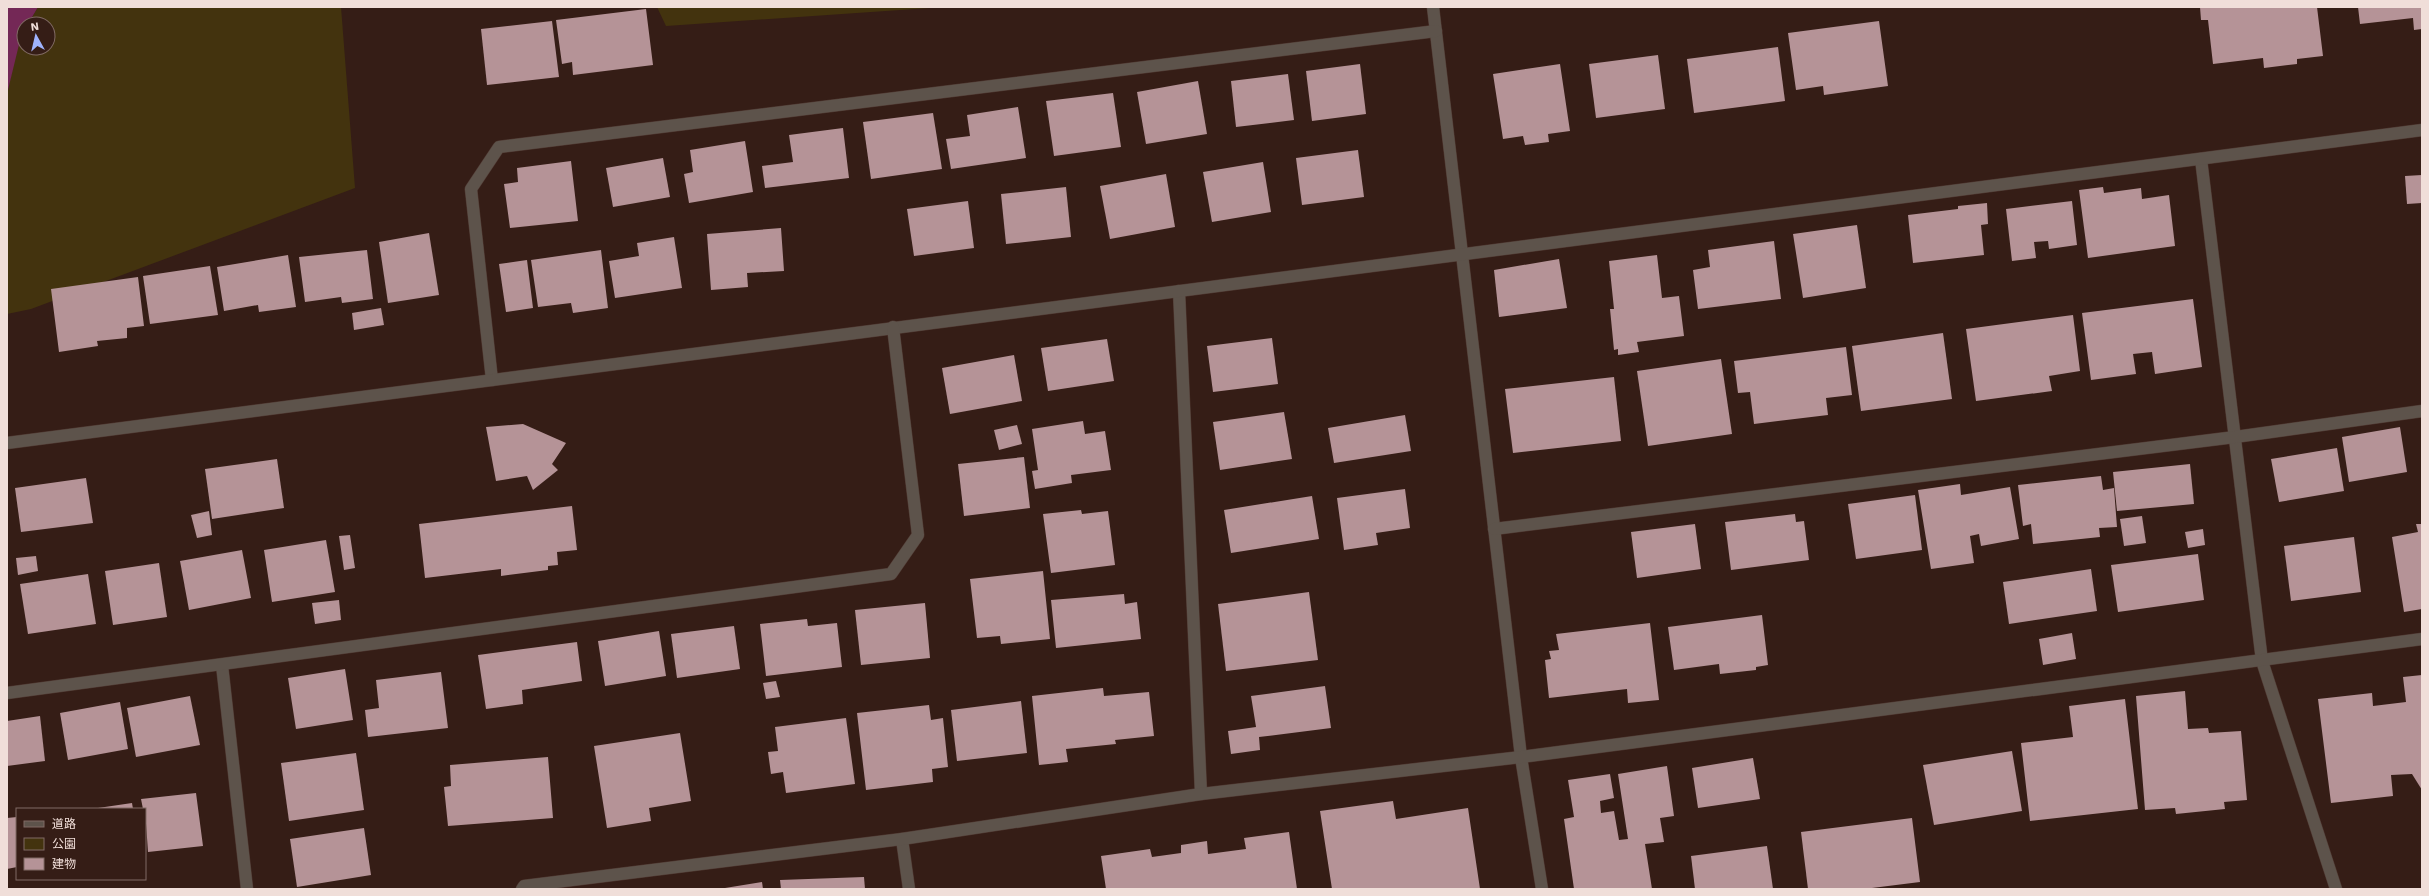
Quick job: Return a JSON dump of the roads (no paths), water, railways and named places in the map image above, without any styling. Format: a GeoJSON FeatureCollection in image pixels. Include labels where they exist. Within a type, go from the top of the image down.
{"type":"FeatureCollection","features":[{"type":"Feature","properties":{"kind":"street"},"geometry":{"type":"LineString","coordinates":[[1433,7],[1521,757],[1542,889]]}},
{"type":"Feature","properties":{"kind":"street"},"geometry":{"type":"LineString","coordinates":[[492,380],[471,189],[499,147],[1436,31]]}},
{"type":"Feature","properties":{"kind":"street"},"geometry":{"type":"LineString","coordinates":[[7,443],[2422,130]]}},
{"type":"Feature","properties":{"kind":"street"},"geometry":{"type":"LineString","coordinates":[[2201,159],[2262,661],[2336,889]]}},
{"type":"Feature","properties":{"kind":"street"},"geometry":{"type":"LineString","coordinates":[[1179,291],[1201,794]]}},
{"type":"Feature","properties":{"kind":"street"},"geometry":{"type":"LineString","coordinates":[[7,691],[222,665],[891,574],[918,535],[893,327]]}},
{"type":"Feature","properties":{"kind":"street"},"geometry":{"type":"LineString","coordinates":[[1494,529],[2235,437],[2422,411]]}},
{"type":"Feature","properties":{"kind":"street"},"geometry":{"type":"LineString","coordinates":[[522,889],[524,886],[902,839],[1201,794],[1521,757],[2422,639]]}},
{"type":"Feature","properties":{"kind":"street"},"geometry":{"type":"LineString","coordinates":[[222,665],[247,889]]}},
{"type":"Feature","properties":{"kind":"street"},"geometry":{"type":"LineString","coordinates":[[902,839],[908,889]]}}]}
